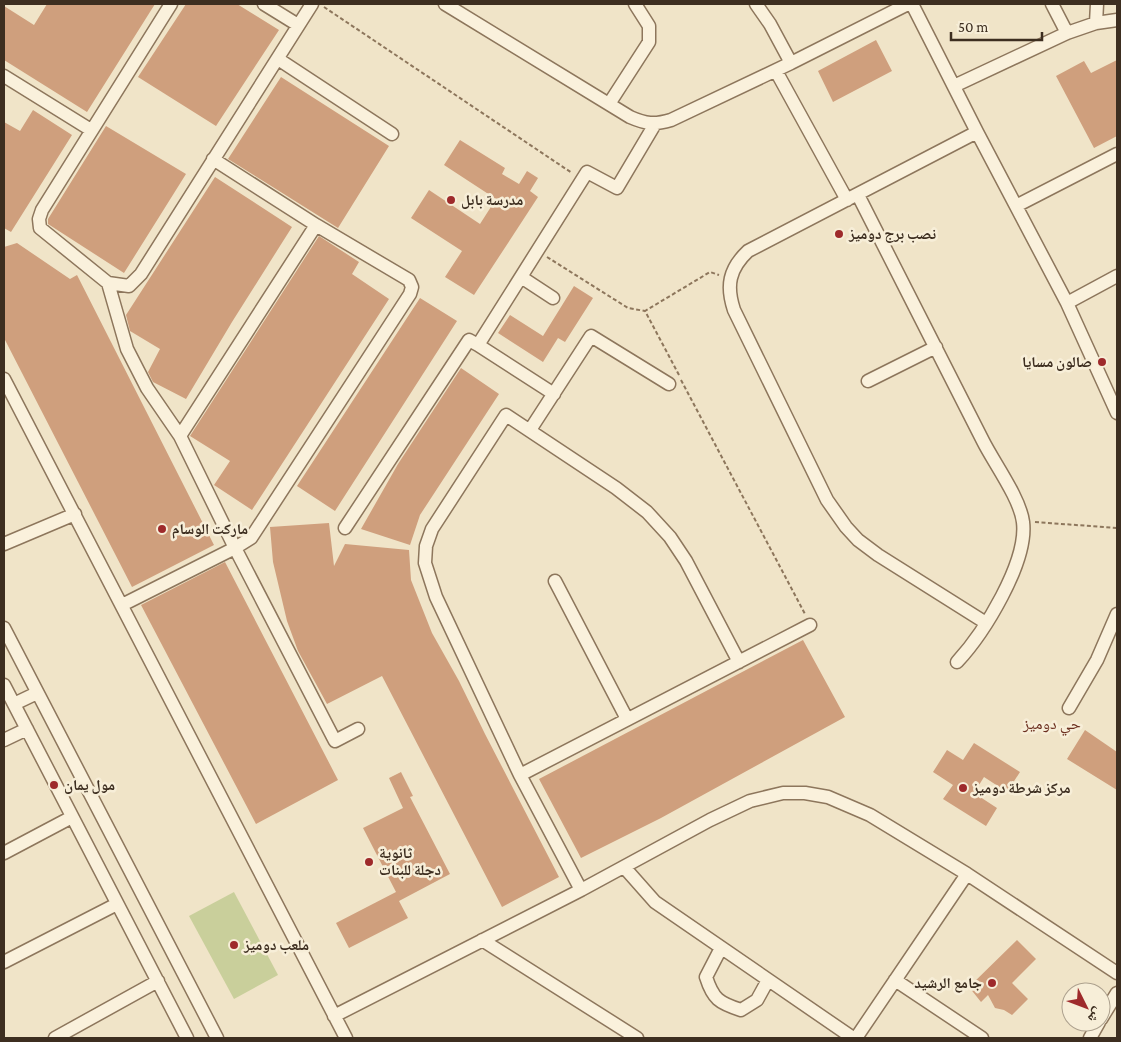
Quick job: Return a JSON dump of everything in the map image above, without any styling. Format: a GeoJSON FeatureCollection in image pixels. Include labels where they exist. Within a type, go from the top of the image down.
{"type":"FeatureCollection","features":[{"type":"Feature","properties":{"kind":"street"},"geometry":{"type":"LineString","coordinates":[[171,4],[91,130],[42,210],[39,219],[40,228],[108,283],[129,286],[141,274],[312,4]]}},
{"type":"Feature","properties":{"kind":"street"},"geometry":{"type":"LineString","coordinates":[[264,4],[298,25]]}},
{"type":"Feature","properties":{"kind":"street"},"geometry":{"type":"LineString","coordinates":[[445,4],[609,104],[641,122],[655,124],[670,120],[776,71],[908,4]]}},
{"type":"Feature","properties":{"kind":"street"},"geometry":{"type":"LineString","coordinates":[[609,104],[649,42],[650,26],[634,4]]}},
{"type":"Feature","properties":{"kind":"street"},"geometry":{"type":"LineString","coordinates":[[756,4],[770,24],[792,63]]}},
{"type":"Feature","properties":{"kind":"street"},"geometry":{"type":"LineString","coordinates":[[912,4],[1067,303],[1117,413]]}},
{"type":"Feature","properties":{"kind":"street"},"geometry":{"type":"LineString","coordinates":[[1052,4],[1067,33]]}},
{"type":"Feature","properties":{"kind":"street"},"geometry":{"type":"LineString","coordinates":[[1096,23],[1097,4]]}},
{"type":"Feature","properties":{"kind":"street"},"geometry":{"type":"LineString","coordinates":[[954,86],[1067,33],[1096,23],[1117,20]]}},
{"type":"Feature","properties":{"kind":"street"},"geometry":{"type":"LineString","coordinates":[[278,59],[392,134]]}},
{"type":"Feature","properties":{"kind":"street"},"geometry":{"type":"LineString","coordinates":[[776,71],[852,198],[936,347],[988,451],[1017,503],[1023,521],[1022,540],[1012,576],[986,623],[968,650],[956,662]]}},
{"type":"Feature","properties":{"kind":"street"},"geometry":{"type":"LineString","coordinates":[[4,76],[91,130]]}},
{"type":"Feature","properties":{"kind":"street"},"geometry":{"type":"LineString","coordinates":[[478,345],[587,172],[617,188],[655,124]]}},
{"type":"Feature","properties":{"kind":"street"},"geometry":{"type":"LineString","coordinates":[[977,132],[748,251],[736,265],[731,278],[729,293],[734,310],[828,500],[846,527],[858,540],[878,555],[986,623]]}},
{"type":"Feature","properties":{"kind":"street"},"geometry":{"type":"LineString","coordinates":[[1016,206],[1117,154]]}},
{"type":"Feature","properties":{"kind":"street"},"geometry":{"type":"LineString","coordinates":[[122,605],[251,538],[410,294],[412,288],[409,280],[316,225],[213,159]]}},
{"type":"Feature","properties":{"kind":"street"},"geometry":{"type":"LineString","coordinates":[[180,436],[316,225]]}},
{"type":"Feature","properties":{"kind":"street"},"geometry":{"type":"LineString","coordinates":[[1067,303],[1117,276]]}},
{"type":"Feature","properties":{"kind":"street"},"geometry":{"type":"LineString","coordinates":[[521,277],[553,298]]}},
{"type":"Feature","properties":{"kind":"street"},"geometry":{"type":"LineString","coordinates":[[108,283],[127,349],[147,388],[180,436],[234,548],[335,740],[358,729]]}},
{"type":"Feature","properties":{"kind":"street"},"geometry":{"type":"LineString","coordinates":[[530,430],[590,336],[669,384]]}},
{"type":"Feature","properties":{"kind":"street"},"geometry":{"type":"LineString","coordinates":[[345,528],[469,340],[554,394]]}},
{"type":"Feature","properties":{"kind":"street"},"geometry":{"type":"LineString","coordinates":[[868,381],[936,347]]}},
{"type":"Feature","properties":{"kind":"street"},"geometry":{"type":"LineString","coordinates":[[4,378],[346,1038]]}},
{"type":"Feature","properties":{"kind":"street"},"geometry":{"type":"LineString","coordinates":[[581,890],[520,774],[436,597],[425,563],[426,546],[432,529],[506,415],[616,488],[647,512],[670,537],[686,561],[739,662]]}},
{"type":"Feature","properties":{"kind":"street"},"geometry":{"type":"LineString","coordinates":[[4,544],[75,514]]}},
{"type":"Feature","properties":{"kind":"street"},"geometry":{"type":"LineString","coordinates":[[555,581],[627,719]]}},
{"type":"Feature","properties":{"kind":"street"},"geometry":{"type":"LineString","coordinates":[[1068,708],[1097,660],[1117,614]]}},
{"type":"Feature","properties":{"kind":"street"},"geometry":{"type":"LineString","coordinates":[[520,774],[810,625]]}},
{"type":"Feature","properties":{"kind":"street"},"geometry":{"type":"LineString","coordinates":[[4,628],[217,1038]]}},
{"type":"Feature","properties":{"kind":"street"},"geometry":{"type":"LineString","coordinates":[[4,685],[187,1038]]}},
{"type":"Feature","properties":{"kind":"street"},"geometry":{"type":"LineString","coordinates":[[14,704],[37,692]]}},
{"type":"Feature","properties":{"kind":"street"},"geometry":{"type":"LineString","coordinates":[[4,740],[26,729]]}},
{"type":"Feature","properties":{"kind":"street"},"geometry":{"type":"LineString","coordinates":[[334,1016],[581,890],[738,807],[763,797],[793,792],[828,797],[855,807],[967,874],[1117,973]]}},
{"type":"Feature","properties":{"kind":"street"},"geometry":{"type":"LineString","coordinates":[[4,853],[72,817]]}},
{"type":"Feature","properties":{"kind":"street"},"geometry":{"type":"LineString","coordinates":[[624,867],[656,902],[854,1038],[896,980],[967,874]]}},
{"type":"Feature","properties":{"kind":"street"},"geometry":{"type":"LineString","coordinates":[[4,962],[117,904]]}},
{"type":"Feature","properties":{"kind":"street"},"geometry":{"type":"LineString","coordinates":[[482,940],[637,1038]]}},
{"type":"Feature","properties":{"kind":"street"},"geometry":{"type":"LineString","coordinates":[[721,948],[706,977],[711,991],[723,1004],[741,1010],[757,1000],[768,980]]}},
{"type":"Feature","properties":{"kind":"street"},"geometry":{"type":"LineString","coordinates":[[896,980],[982,1038]]}},
{"type":"Feature","properties":{"kind":"street"},"geometry":{"type":"LineString","coordinates":[[55,1038],[158,981]]}},
{"type":"Feature","properties":{"kind":"path"},"geometry":{"type":"LineString","coordinates":[[320,4],[582,180]]}},
{"type":"Feature","properties":{"kind":"path"},"geometry":{"type":"LineString","coordinates":[[537,251],[628,308],[645,311],[710,272],[731,278]]}},
{"type":"Feature","properties":{"kind":"path"},"geometry":{"type":"LineString","coordinates":[[645,311],[810,625]]}},
{"type":"Feature","properties":{"kind":"path"},"geometry":{"type":"LineString","coordinates":[[1023,521],[1117,528]]}},
{"type":"Feature","properties":{"kind":"green space","name":"ملعب دوميز"},"geometry":{"type":"Polygon","coordinates":[[[234,892],[278,975],[234,999],[189,916],[234,892]]]}},
{"type":"Feature","properties":{"kind":"building"},"geometry":{"type":"Polygon","coordinates":[[[47,4],[155,4],[87,112],[4,60],[4,6],[34,25],[47,4]]]}},
{"type":"Feature","properties":{"kind":"building"},"geometry":{"type":"Polygon","coordinates":[[[186,4],[237,4],[279,30],[216,126],[138,77],[186,4]]]}},
{"type":"Feature","properties":{"kind":"building"},"geometry":{"type":"Polygon","coordinates":[[[876,40],[892,71],[833,102],[818,71],[876,40]]]}},
{"type":"Feature","properties":{"kind":"building"},"geometry":{"type":"Polygon","coordinates":[[[1117,60],[1117,136],[1094,148],[1056,76],[1084,61],[1091,73],[1117,60]]]}},
{"type":"Feature","properties":{"kind":"building"},"geometry":{"type":"Polygon","coordinates":[[[281,77],[389,146],[338,228],[228,159],[281,77]]]}},
{"type":"Feature","properties":{"kind":"building"},"geometry":{"type":"Polygon","coordinates":[[[33,110],[72,135],[11,232],[4,228],[4,122],[20,131],[33,110]]]}},
{"type":"Feature","properties":{"kind":"building"},"geometry":{"type":"Polygon","coordinates":[[[106,126],[186,174],[124,273],[48,224],[48,219],[106,126]]]}},
{"type":"Feature","properties":{"kind":"building"},"geometry":{"type":"Polygon","coordinates":[[[460,140],[505,168],[502,174],[519,184],[527,171],[538,178],[530,191],[538,197],[474,295],[445,277],[462,251],[411,218],[429,190],[480,224],[496,199],[444,165],[460,140]]]}},
{"type":"Feature","properties":{"kind":"building"},"geometry":{"type":"Polygon","coordinates":[[[215,177],[292,227],[186,399],[153,382],[148,372],[160,349],[130,331],[126,315],[215,177]]]}},
{"type":"Feature","properties":{"kind":"building"},"geometry":{"type":"Polygon","coordinates":[[[319,236],[359,262],[352,274],[389,299],[252,510],[214,485],[230,461],[190,436],[319,236]]]}},
{"type":"Feature","properties":{"kind":"building"},"geometry":{"type":"Polygon","coordinates":[[[17,243],[70,279],[77,275],[214,545],[132,587],[4,338],[4,247],[17,243]]]}},
{"type":"Feature","properties":{"kind":"building"},"geometry":{"type":"Polygon","coordinates":[[[574,286],[593,298],[565,342],[558,338],[543,362],[498,333],[510,315],[543,336],[574,286]]]}},
{"type":"Feature","properties":{"kind":"building"},"geometry":{"type":"Polygon","coordinates":[[[420,298],[457,321],[335,511],[297,486],[420,298]]]}},
{"type":"Feature","properties":{"kind":"building"},"geometry":{"type":"Polygon","coordinates":[[[461,368],[499,394],[420,515],[410,545],[361,529],[398,464],[461,368]]]}},
{"type":"Feature","properties":{"kind":"building"},"geometry":{"type":"Polygon","coordinates":[[[329,523],[334,566],[345,544],[409,550],[411,580],[432,633],[459,681],[559,877],[502,907],[382,676],[327,704],[298,651],[287,621],[273,562],[270,527],[329,523]]]}},
{"type":"Feature","properties":{"kind":"building"},"geometry":{"type":"Polygon","coordinates":[[[225,562],[338,780],[256,824],[141,605],[225,562]]]}},
{"type":"Feature","properties":{"kind":"building"},"geometry":{"type":"Polygon","coordinates":[[[803,640],[845,717],[661,818],[581,858],[539,779],[803,640]]]}},
{"type":"Feature","properties":{"kind":"building"},"geometry":{"type":"Polygon","coordinates":[[[1085,730],[1117,752],[1117,790],[1067,759],[1085,730]]]}},
{"type":"Feature","properties":{"kind":"building","name":"مركز شرطة دوميز"},"geometry":{"type":"Polygon","coordinates":[[[974,743],[1020,772],[1007,792],[984,777],[974,793],[997,808],[986,826],[943,799],[953,785],[933,772],[947,750],[963,760],[974,743]]]}},
{"type":"Feature","properties":{"kind":"building"},"geometry":{"type":"Polygon","coordinates":[[[401,772],[413,796],[410,797],[450,874],[399,901],[408,918],[349,948],[336,923],[396,892],[363,828],[403,808],[389,778],[401,772]]]}},
{"type":"Feature","properties":{"kind":"building","name":"جامع الرشيد"},"geometry":{"type":"Polygon","coordinates":[[[1017,940],[1036,959],[1012,983],[1028,999],[1012,1015],[1004,1010],[995,1008],[988,995],[981,1002],[969,987],[1017,940]]]}},
{"type":"Feature","properties":{"kind":"place","name":"مدرسة بابل"},"geometry":{"type":"Point","coordinates":[451,200]}},
{"type":"Feature","properties":{"kind":"place","name":"نصب برج دوميز"},"geometry":{"type":"Point","coordinates":[839,234]}},
{"type":"Feature","properties":{"kind":"place","name":"صالون مسايا"},"geometry":{"type":"Point","coordinates":[1102,362]}},
{"type":"Feature","properties":{"kind":"place","name":"ماركت الوسام"},"geometry":{"type":"Point","coordinates":[162,529]}},
{"type":"Feature","properties":{"kind":"place","name":"مول يمان"},"geometry":{"type":"Point","coordinates":[54,785]}},
{"type":"Feature","properties":{"kind":"place","name":"مركز شرطة دوميز"},"geometry":{"type":"Point","coordinates":[963,788]}},
{"type":"Feature","properties":{"kind":"place","name":"ثانوية دجلة للبنات"},"geometry":{"type":"Point","coordinates":[369,862]}},
{"type":"Feature","properties":{"kind":"place","name":"ملعب دوميز"},"geometry":{"type":"Point","coordinates":[234,945]}},
{"type":"Feature","properties":{"kind":"place","name":"جامع الرشيد"},"geometry":{"type":"Point","coordinates":[992,983]}},
{"type":"Feature","properties":{"kind":"district","name":"حي دوميز"},"geometry":{"type":"Point","coordinates":[1052,723]}}]}
